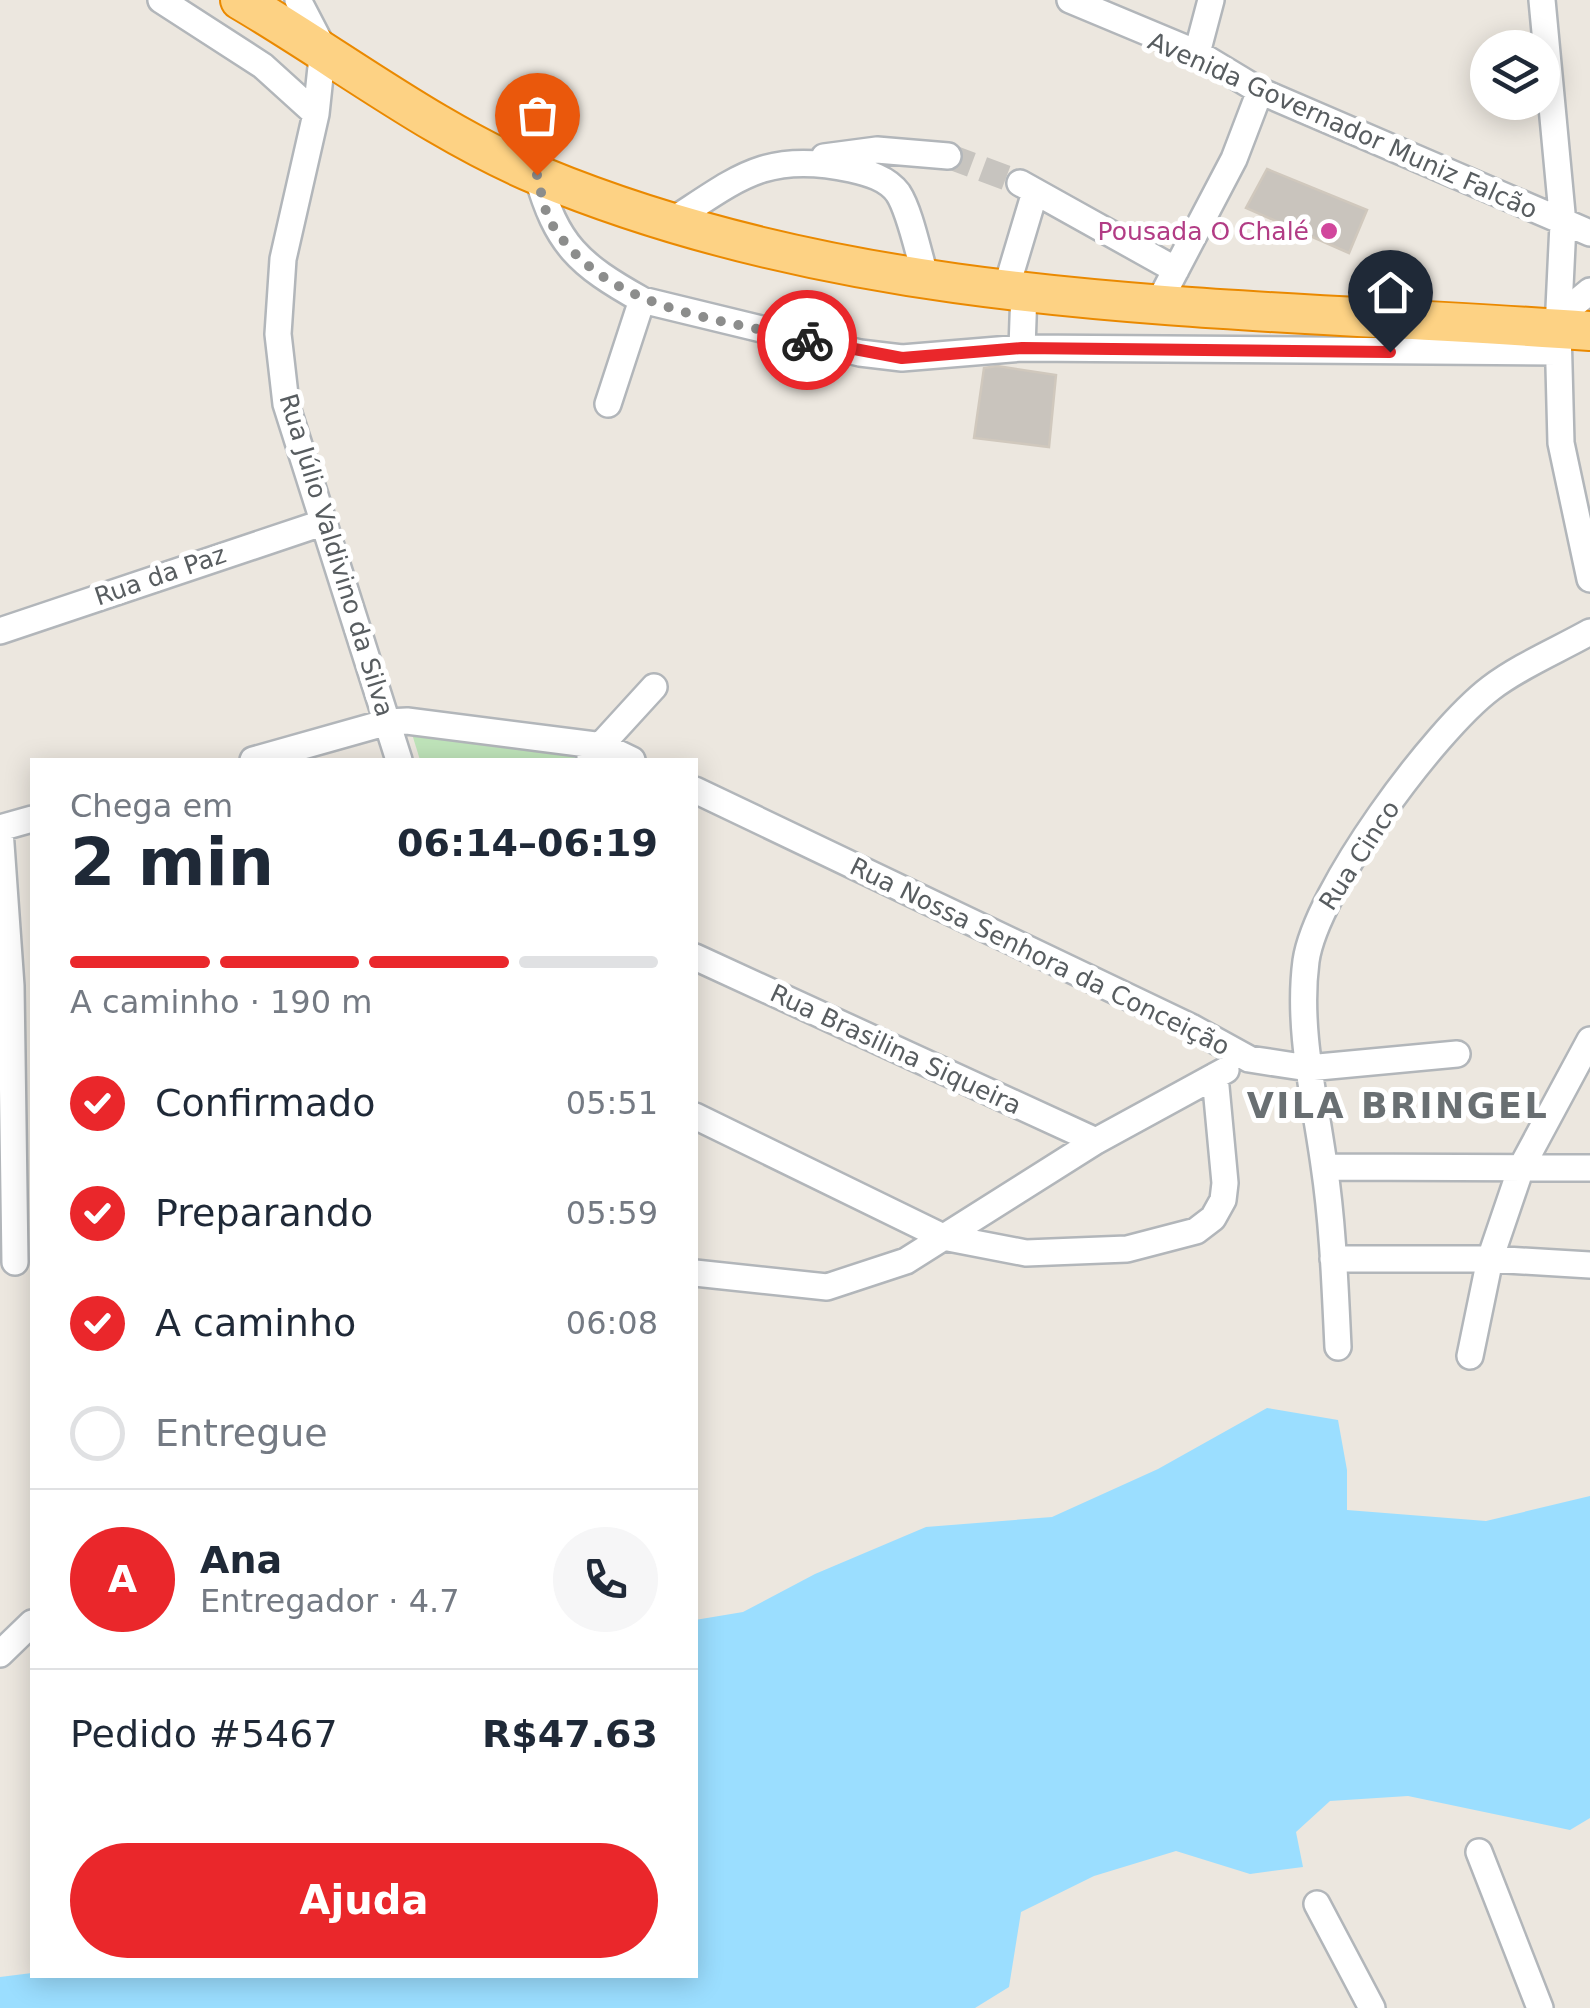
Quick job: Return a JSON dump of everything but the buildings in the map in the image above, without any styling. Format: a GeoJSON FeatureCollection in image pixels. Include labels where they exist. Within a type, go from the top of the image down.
{"type":"FeatureCollection","features":[{"type":"Feature","properties":{"kind":"highway"},"geometry":{"type":"LineString","coordinates":[[240,0],[466,140],[537,175],[667,224],[848,269],[927,282],[1015,290],[1167,286],[1567,332]]}},
{"type":"Feature","properties":{"kind":"street"},"geometry":{"type":"LineString","coordinates":[[162,0],[263,66],[316,114]]}},
{"type":"Feature","properties":{"kind":"street"},"geometry":{"type":"LineString","coordinates":[[298,0],[323,48]]}},
{"type":"Feature","properties":{"kind":"street","name":"Avenida Governador Muniz Falcão"},"geometry":{"type":"LineString","coordinates":[[1070,0],[1197,53],[1260,91],[1590,233]]}},
{"type":"Feature","properties":{"kind":"street"},"geometry":{"type":"LineString","coordinates":[[1197,53],[1211,0]]}},
{"type":"Feature","properties":{"kind":"street"},"geometry":{"type":"LineString","coordinates":[[1542,0],[1563,224],[1567,332],[1561,443],[1590,579]]}},
{"type":"Feature","properties":{"kind":"street","name":"Rua Júlio Valdivino da Silva"},"geometry":{"type":"LineString","coordinates":[[323,48],[316,114],[284,259],[278,334],[286,404],[398,758]]}},
{"type":"Feature","properties":{"kind":"street"},"geometry":{"type":"LineString","coordinates":[[1022,348],[1015,290],[1028,188],[1167,286],[1234,159],[1260,91]]}},
{"type":"Feature","properties":{"kind":"street"},"geometry":{"type":"LineString","coordinates":[[667,224],[752,170],[877,150],[948,156]]}},
{"type":"Feature","properties":{"kind":"street"},"geometry":{"type":"LineString","coordinates":[[786,162],[876,175],[898,193],[927,282]]}},
{"type":"Feature","properties":{"kind":"street"},"geometry":{"type":"LineString","coordinates":[[537,175],[551,225],[602,278],[642,300],[874,355],[902,358],[1022,348],[1567,332]]}},
{"type":"Feature","properties":{"kind":"street"},"geometry":{"type":"LineString","coordinates":[[1567,332],[1590,290]]}},
{"type":"Feature","properties":{"kind":"street"},"geometry":{"type":"LineString","coordinates":[[608,404],[642,300]]}},
{"type":"Feature","properties":{"kind":"street","name":"Rua da Paz"},"geometry":{"type":"LineString","coordinates":[[0,631],[322,523]]}},
{"type":"Feature","properties":{"kind":"street","name":"Rua Cinco"},"geometry":{"type":"LineString","coordinates":[[1338,1347],[1334,1259],[1308,1068],[1306,965],[1312,929],[1336,886],[1444,732],[1492,688],[1590,632]]}},
{"type":"Feature","properties":{"kind":"street"},"geometry":{"type":"LineString","coordinates":[[595,753],[654,687]]}},
{"type":"Feature","properties":{"kind":"street"},"geometry":{"type":"LineString","coordinates":[[259,758],[388,722],[500,730],[621,758]]}},
{"type":"Feature","properties":{"kind":"street","name":"Rua Nossa Senhora da Conceição"},"geometry":{"type":"LineString","coordinates":[[698,791],[1249,1059],[1308,1068],[1457,1054]]}},
{"type":"Feature","properties":{"kind":"street"},"geometry":{"type":"LineString","coordinates":[[16,1261],[12,986],[0,829],[30,820]]}},
{"type":"Feature","properties":{"kind":"street","name":"Rua Brasilina Siqueira"},"geometry":{"type":"LineString","coordinates":[[698,958],[1096,1142]]}},
{"type":"Feature","properties":{"kind":"street"},"geometry":{"type":"LineString","coordinates":[[1470,1356],[1490,1258],[1521,1168],[1590,1040]]}},
{"type":"Feature","properties":{"kind":"street"},"geometry":{"type":"LineString","coordinates":[[698,1272],[827,1287],[873,1275],[943,1237],[1096,1142],[1249,1059]]}},
{"type":"Feature","properties":{"kind":"street"},"geometry":{"type":"LineString","coordinates":[[698,1117],[943,1237],[1026,1254],[1127,1249],[1196,1231],[1214,1218],[1226,1183],[1215,1076]]}},
{"type":"Feature","properties":{"kind":"street"},"geometry":{"type":"LineString","coordinates":[[1324,1167],[1590,1168]]}},
{"type":"Feature","properties":{"kind":"street"},"geometry":{"type":"LineString","coordinates":[[1334,1259],[1490,1258],[1590,1265]]}},
{"type":"Feature","properties":{"kind":"street"},"geometry":{"type":"LineString","coordinates":[[0,1654],[30,1625]]}},
{"type":"Feature","properties":{"kind":"street"},"geometry":{"type":"LineString","coordinates":[[1479,1852],[1540,2008]]}},
{"type":"Feature","properties":{"kind":"street"},"geometry":{"type":"LineString","coordinates":[[1316,1904],[1372,2008]]}},
{"type":"Feature","properties":{"kind":"green space"},"geometry":{"type":"Polygon","coordinates":[[[412,734],[586,753],[580,758],[419,758],[412,734]]]}},
{"type":"Feature","properties":{"kind":"water"},"geometry":{"type":"Polygon","coordinates":[[[1267,1408],[1338,1420],[1347,1470],[1347,1510],[1486,1521],[1590,1496],[1590,1818],[1570,1830],[1408,1796],[1330,1801],[1296,1832],[1303,1867],[1250,1874],[1176,1851],[1094,1876],[1021,1912],[1009,1987],[975,2008],[0,2008],[0,1977],[30,1973],[30,1978],[698,1978],[698,1620],[743,1612],[815,1574],[926,1527],[1052,1517],[1158,1469],[1267,1408]]]}},
{"type":"Feature","properties":{"kind":"tunnel"},"geometry":{"type":"LineString","coordinates":[[948,156],[1020,183]]}},
{"type":"Feature","properties":{"kind":"way so far"},"geometry":{"type":"LineString","coordinates":[[537,175],[551,225],[602,278],[642,300],[807,340]]}},
{"type":"Feature","properties":{"kind":"place","name":"Pousada O Chalé"},"geometry":{"type":"Point","coordinates":[1329,231]}},
{"type":"Feature","properties":{"kind":"district","name":"VILA BRINGEL"},"geometry":{"type":"Point","coordinates":[1398,1106]}},
{"type":"Feature","properties":{"kind":"route"},"geometry":{"type":"LineString","coordinates":[[807,340],[902,358],[1022,348],[1390,352]]}}]}
